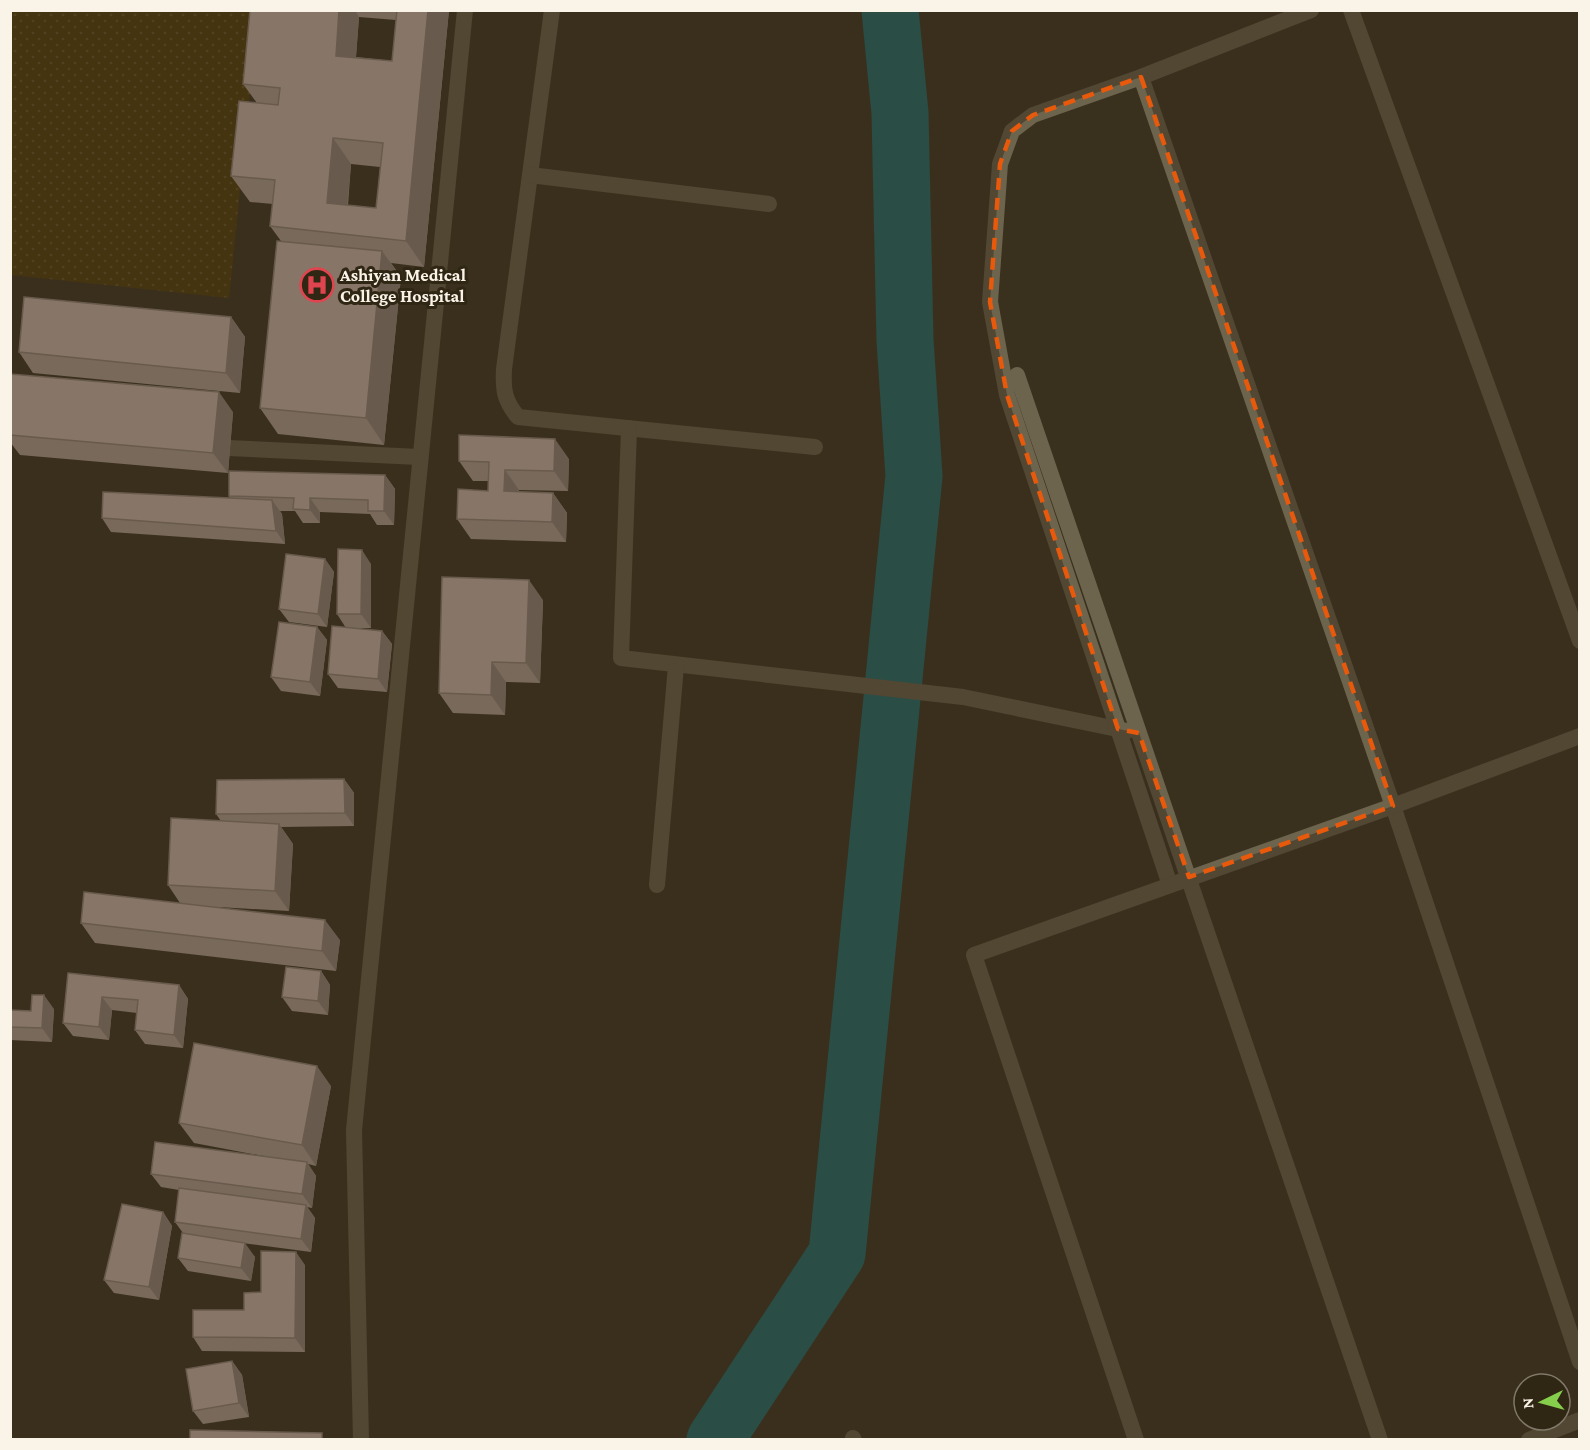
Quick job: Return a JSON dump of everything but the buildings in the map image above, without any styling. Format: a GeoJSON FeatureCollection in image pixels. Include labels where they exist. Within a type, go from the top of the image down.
{"type":"FeatureCollection","features":[{"type":"Feature","properties":{"kind":"street"},"geometry":{"type":"LineString","coordinates":[[361,1440],[354,1130],[465,10]]}},
{"type":"Feature","properties":{"kind":"street"},"geometry":{"type":"LineString","coordinates":[[552,10],[504,369],[503,389],[509,407],[518,417],[815,447]]}},
{"type":"Feature","properties":{"kind":"street"},"geometry":{"type":"LineString","coordinates":[[1168,879],[1007,395],[990,302],[1000,164],[1012,131],[1033,115],[1141,77],[1311,10]]}},
{"type":"Feature","properties":{"kind":"street"},"geometry":{"type":"LineString","coordinates":[[1351,10],[1580,641]]}},
{"type":"Feature","properties":{"kind":"street"},"geometry":{"type":"LineString","coordinates":[[1141,77],[1393,806],[1580,1362]]}},
{"type":"Feature","properties":{"kind":"street"},"geometry":{"type":"LineString","coordinates":[[530,176],[769,204]]}},
{"type":"Feature","properties":{"kind":"street"},"geometry":{"type":"LineString","coordinates":[[1017,375],[1380,1440]]}},
{"type":"Feature","properties":{"kind":"street"},"geometry":{"type":"LineString","coordinates":[[629,428],[621,658],[963,697],[1139,733]]}},
{"type":"Feature","properties":{"kind":"street"},"geometry":{"type":"LineString","coordinates":[[194,446],[419,458]]}},
{"type":"Feature","properties":{"kind":"street"},"geometry":{"type":"LineString","coordinates":[[657,885],[676,666]]}},
{"type":"Feature","properties":{"kind":"street"},"geometry":{"type":"LineString","coordinates":[[1136,1440],[975,955],[1393,806],[1580,736]]}},
{"type":"Feature","properties":{"kind":"street"},"geometry":{"type":"LineString","coordinates":[[1528,1440],[1580,1420]]}},
{"type":"Feature","properties":{"kind":"highlighted area"},"geometry":{"type":"Polygon","coordinates":[[[1141,77],[1393,806],[1189,877],[1139,733],[1118,729],[1007,395],[990,302],[1000,164],[1012,131],[1033,115],[1141,77]]]}},
{"type":"Feature","properties":{"kind":"shaded area"},"geometry":{"type":"Polygon","coordinates":[[[233,10],[258,13],[229,298],[11,275],[11,11],[233,10]]]}},
{"type":"Feature","properties":{"kind":"waterway"},"geometry":{"type":"LineString","coordinates":[[715,1440],[837,1254],[914,476],[905,340],[900,113],[890,10]]}},
{"type":"Feature","properties":{"kind":"place","name":"Ashiyan Medical College Hospital"},"geometry":{"type":"Point","coordinates":[317,285]}}]}
